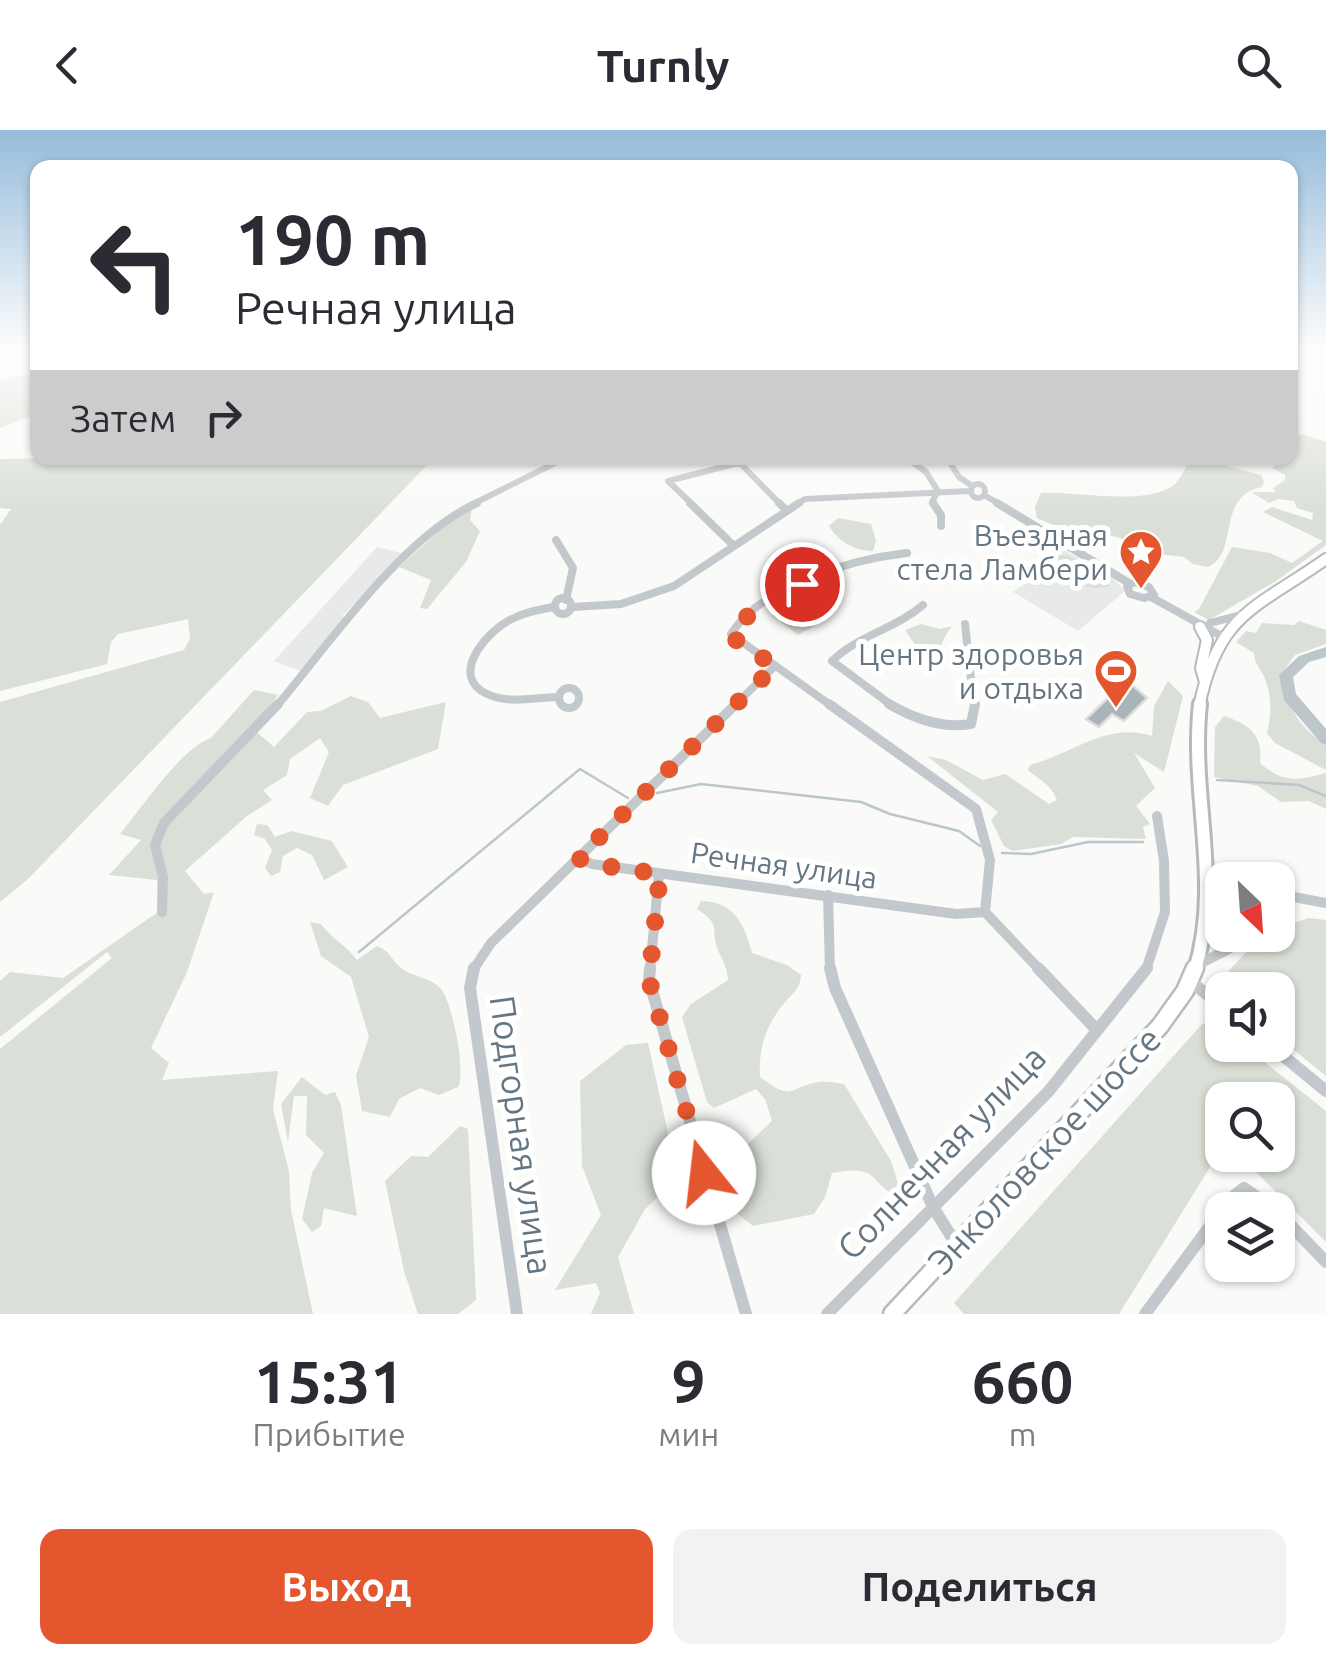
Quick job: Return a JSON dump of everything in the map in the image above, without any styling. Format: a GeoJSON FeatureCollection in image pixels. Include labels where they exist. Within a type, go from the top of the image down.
{"type":"FeatureCollection","features":[{"type":"Feature","properties":{"kind":"main road"},"geometry":{"type":"LineString","coordinates":[[1194,973],[1208,926],[1211,896],[1199,745],[1198,712],[1204,682],[1223,636],[1245,614],[1326,559]]}},
{"type":"Feature","properties":{"kind":"main road"},"geometry":{"type":"LineString","coordinates":[[1202,625],[1223,636]]}},
{"type":"Feature","properties":{"kind":"main road"},"geometry":{"type":"LineString","coordinates":[[1202,625],[1208,640],[1201,668],[1204,682]]}},
{"type":"Feature","properties":{"kind":"main road","name":"Энколовское шоссе"},"geometry":{"type":"LineString","coordinates":[[892,1314],[1102,1090],[1166,1017],[1194,973]]}},
{"type":"Feature","properties":{"kind":"street"},"geometry":{"type":"LineString","coordinates":[[162,912],[164,877],[155,845],[170,814],[261,724],[393,568],[461,510],[554,465]]}},
{"type":"Feature","properties":{"kind":"street"},"geometry":{"type":"LineString","coordinates":[[728,465],[668,481],[734,546]]}},
{"type":"Feature","properties":{"kind":"street"},"geometry":{"type":"LineString","coordinates":[[742,465],[786,510]]}},
{"type":"Feature","properties":{"kind":"street"},"geometry":{"type":"LineString","coordinates":[[916,465],[938,491]]}},
{"type":"Feature","properties":{"kind":"street"},"geometry":{"type":"LineString","coordinates":[[951,465],[970,488]]}},
{"type":"Feature","properties":{"kind":"street"},"geometry":{"type":"LineString","coordinates":[[774,498],[798,502],[836,495],[898,496],[984,488],[984,495],[1129,583],[1149,586],[1155,599]]}},
{"type":"Feature","properties":{"kind":"street"},"geometry":{"type":"LineString","coordinates":[[938,491],[932,502],[941,515],[941,526]]}},
{"type":"Feature","properties":{"kind":"street"},"geometry":{"type":"LineString","coordinates":[[570,603],[620,604],[657,594],[798,502]]}},
{"type":"Feature","properties":{"kind":"street"},"geometry":{"type":"LineString","coordinates":[[556,540],[572,558],[575,569],[566,613],[554,607],[528,611],[498,626],[474,648],[470,668],[478,685],[497,697],[558,697]]}},
{"type":"Feature","properties":{"kind":"street"},"geometry":{"type":"LineString","coordinates":[[907,553],[852,562],[777,596],[736,622],[731,634],[976,809],[989,841],[993,875],[985,912],[1096,1029]]}},
{"type":"Feature","properties":{"kind":"street"},"geometry":{"type":"LineString","coordinates":[[1129,583],[1126,586],[1130,594],[1155,599],[1202,625],[1222,623],[1245,614]]}},
{"type":"Feature","properties":{"kind":"street"},"geometry":{"type":"LineString","coordinates":[[923,606],[892,628],[862,636],[832,661],[843,674],[910,716],[960,728],[971,724],[976,698],[965,624]]}},
{"type":"Feature","properties":{"kind":"street"},"geometry":{"type":"LineString","coordinates":[[578,858],[775,666]]}},
{"type":"Feature","properties":{"kind":"street","name":"Солнечная улица"},"geometry":{"type":"LineString","coordinates":[[827,1314],[1048,1092],[1146,970],[1165,912],[1164,861],[1156,816]]}},
{"type":"Feature","properties":{"kind":"street","name":"Речная улица"},"geometry":{"type":"LineString","coordinates":[[578,858],[592,864],[956,914],[985,912]]}},
{"type":"Feature","properties":{"kind":"street","name":"Подгорная улица"},"geometry":{"type":"LineString","coordinates":[[517,1314],[470,988],[474,965],[578,858]]}},
{"type":"Feature","properties":{"kind":"street"},"geometry":{"type":"LineString","coordinates":[[660,874],[649,980],[746,1314]]}},
{"type":"Feature","properties":{"kind":"street"},"geometry":{"type":"LineString","coordinates":[[828,895],[830,969],[835,988],[933,1207],[957,1245]]}},
{"type":"Feature","properties":{"kind":"street"},"geometry":{"type":"LineString","coordinates":[[1295,897],[1326,903]]}},
{"type":"Feature","properties":{"kind":"street"},"geometry":{"type":"LineString","coordinates":[[1205,986],[1194,973],[1225,952]]}},
{"type":"Feature","properties":{"kind":"street"},"geometry":{"type":"LineString","coordinates":[[1291,1062],[1326,1091]]}},
{"type":"Feature","properties":{"kind":"street"},"geometry":{"type":"LineString","coordinates":[[1295,1230],[1326,1262]]}},
{"type":"Feature","properties":{"kind":"street"},"geometry":{"type":"LineString","coordinates":[[1145,1314],[1205,1232]]}},
{"type":"Feature","properties":{"kind":"shaded area"},"geometry":{"type":"Polygon","coordinates":[[[0,405],[30,405],[30,417],[0,428],[0,405]]]}},
{"type":"Feature","properties":{"kind":"shaded area"},"geometry":{"type":"Polygon","coordinates":[[[1298,435],[1326,442],[1326,545],[1276,581],[1209,620],[1194,612],[1232,547],[1270,553],[1292,563],[1323,541],[1263,512],[1272,507],[1312,520],[1313,513],[1297,508],[1294,501],[1278,499],[1269,503],[1251,492],[1276,492],[1273,488],[1285,480],[1285,475],[1272,468],[1298,465],[1298,435]]]}},
{"type":"Feature","properties":{"kind":"shaded area"},"geometry":{"type":"Polygon","coordinates":[[[30,458],[30,465],[427,465],[28,879],[0,902],[0,702],[184,650],[190,639],[188,619],[118,634],[111,642],[107,664],[0,691],[0,525],[11,509],[0,508],[0,459],[30,458]]]}},
{"type":"Feature","properties":{"kind":"shaded area"},"geometry":{"type":"Polygon","coordinates":[[[1186,465],[1224,465],[1261,475],[1264,481],[1262,487],[1247,492],[1238,501],[1223,550],[1208,567],[1184,557],[1149,553],[1118,537],[1099,534],[1098,544],[1037,518],[1035,507],[1041,493],[1147,495],[1163,491],[1180,477],[1186,465]]]}},
{"type":"Feature","properties":{"kind":"shaded area"},"geometry":{"type":"Polygon","coordinates":[[[472,508],[470,520],[480,531],[466,562],[427,609],[420,608],[431,580],[399,567],[457,515],[472,508]]]}},
{"type":"Feature","properties":{"kind":"shaded area"},"geometry":{"type":"Polygon","coordinates":[[[838,518],[871,524],[876,541],[873,551],[854,547],[837,536],[829,526],[838,518]]]}},
{"type":"Feature","properties":{"kind":"shaded area"},"geometry":{"type":"Polygon","coordinates":[[[377,547],[405,554],[342,616],[346,618],[300,671],[274,661],[377,547]]]}},
{"type":"Feature","properties":{"kind":"shaded area"},"geometry":{"type":"Polygon","coordinates":[[[1059,547],[1114,579],[1125,591],[1078,631],[1013,592],[1049,567],[1045,555],[1059,547]]]}},
{"type":"Feature","properties":{"kind":"shaded area"},"geometry":{"type":"Polygon","coordinates":[[[1058,555],[1092,566],[1109,580],[1109,586],[1093,588],[1069,578],[1051,562],[1058,555]]]}},
{"type":"Feature","properties":{"kind":"shaded area"},"geometry":{"type":"Polygon","coordinates":[[[790,603],[828,618],[798,635],[772,615],[790,603]]]}},
{"type":"Feature","properties":{"kind":"shaded area"},"geometry":{"type":"Polygon","coordinates":[[[1299,621],[1326,630],[1326,644],[1295,655],[1282,673],[1283,684],[1295,714],[1326,745],[1326,770],[1275,743],[1267,733],[1267,683],[1254,653],[1236,642],[1246,631],[1256,633],[1262,623],[1294,625],[1299,621]]]}},
{"type":"Feature","properties":{"kind":"shaded area"},"geometry":{"type":"Polygon","coordinates":[[[921,624],[940,629],[952,626],[934,659],[922,655],[905,630],[921,624]]]}},
{"type":"Feature","properties":{"kind":"shaded area"},"geometry":{"type":"Polygon","coordinates":[[[1168,681],[1183,696],[1164,772],[1134,753],[1155,788],[1136,806],[1150,824],[1143,827],[1146,839],[1073,837],[1061,844],[1012,851],[1004,846],[991,820],[998,812],[927,756],[946,760],[983,780],[1005,774],[1049,804],[1057,800],[1055,795],[1028,770],[1030,765],[1105,736],[1136,732],[1152,736],[1154,706],[1168,681]]]}},
{"type":"Feature","properties":{"kind":"shaded area"},"geometry":{"type":"Polygon","coordinates":[[[254,690],[278,695],[252,728],[274,747],[307,712],[321,711],[351,696],[368,702],[380,718],[446,702],[438,749],[343,785],[328,806],[310,798],[329,752],[320,738],[290,759],[287,775],[263,790],[272,800],[247,816],[185,871],[204,894],[214,892],[187,972],[151,1048],[169,1063],[162,1080],[278,1071],[273,1110],[289,1171],[291,1210],[313,1314],[0,1314],[0,1049],[112,958],[107,952],[0,1037],[0,981],[10,972],[63,978],[158,912],[157,880],[109,875],[141,840],[120,834],[175,766],[211,738],[254,690]]]}},
{"type":"Feature","properties":{"kind":"shaded area"},"geometry":{"type":"Polygon","coordinates":[[[1224,716],[1253,732],[1260,763],[1276,774],[1298,779],[1326,773],[1326,809],[1309,801],[1281,802],[1258,786],[1214,777],[1215,727],[1224,716]]]}},
{"type":"Feature","properties":{"kind":"shaded area"},"geometry":{"type":"Polygon","coordinates":[[[257,824],[267,825],[275,837],[291,831],[332,841],[348,867],[324,880],[312,855],[297,848],[283,856],[280,872],[271,876],[265,868],[272,850],[265,839],[254,835],[257,824]]]}},
{"type":"Feature","properties":{"kind":"shaded area"},"geometry":{"type":"Polygon","coordinates":[[[701,901],[722,905],[736,916],[752,953],[787,965],[801,975],[798,987],[768,1028],[760,1056],[760,1077],[786,1091],[819,1082],[844,1084],[891,1161],[903,1199],[868,1173],[848,1171],[832,1173],[825,1197],[814,1214],[753,1226],[738,1214],[730,1161],[772,1121],[765,1099],[756,1089],[714,1108],[707,1102],[682,1017],[691,1004],[728,980],[713,924],[697,909],[701,901]]]}},
{"type":"Feature","properties":{"kind":"shaded area"},"geometry":{"type":"Polygon","coordinates":[[[1309,918],[1326,920],[1326,1076],[1295,1051],[1295,972],[1228,972],[1246,952],[1295,952],[1295,923],[1309,918]]]}},
{"type":"Feature","properties":{"kind":"shaded area"},"geometry":{"type":"Polygon","coordinates":[[[310,922],[321,924],[357,960],[377,946],[404,970],[441,989],[457,1038],[458,1087],[439,1095],[420,1088],[399,1099],[390,1117],[362,1111],[356,1075],[369,1037],[351,977],[321,956],[310,922]]]}},
{"type":"Feature","properties":{"kind":"shaded area"},"geometry":{"type":"Polygon","coordinates":[[[1205,1024],[1205,1062],[1264,1062],[1290,1082],[1205,1082],[1207,1172],[1119,1314],[964,1314],[954,1303],[1205,1024]]]}},
{"type":"Feature","properties":{"kind":"shaded area"},"geometry":{"type":"Polygon","coordinates":[[[648,1043],[675,1165],[671,1184],[645,1209],[618,1257],[634,1314],[591,1314],[600,1293],[596,1283],[555,1290],[601,1215],[582,1166],[580,1081],[626,1045],[648,1043]]]}},
{"type":"Feature","properties":{"kind":"shaded area"},"geometry":{"type":"Polygon","coordinates":[[[302,1077],[325,1095],[335,1092],[341,1105],[357,1216],[324,1208],[321,1226],[312,1232],[302,1219],[312,1173],[324,1153],[306,1135],[307,1096],[294,1096],[288,1142],[281,1104],[302,1077]]]}},
{"type":"Feature","properties":{"kind":"shaded area"},"geometry":{"type":"Polygon","coordinates":[[[1295,1086],[1326,1111],[1326,1242],[1295,1211],[1295,1192],[1276,1192],[1256,1172],[1295,1172],[1295,1086]]]}},
{"type":"Feature","properties":{"kind":"shaded area"},"geometry":{"type":"Polygon","coordinates":[[[460,1126],[468,1129],[476,1300],[458,1314],[418,1314],[404,1271],[385,1181],[411,1156],[428,1157],[460,1126]]]}},
{"type":"Feature","properties":{"kind":"building","name":"Центр здоровья и отдыха"},"geometry":{"type":"Polygon","coordinates":[[[1131,684],[1147,698],[1124,721],[1112,714],[1099,727],[1086,719],[1107,699],[1131,684]]]}},
{"type":"Feature","properties":{"kind":"waterway"},"geometry":{"type":"LineString","coordinates":[[1326,652],[1304,659],[1286,675],[1289,696],[1326,739]]}},
{"type":"Feature","properties":{"kind":"waterway"},"geometry":{"type":"LineString","coordinates":[[359,952],[580,769],[628,798]]}},
{"type":"Feature","properties":{"kind":"waterway"},"geometry":{"type":"LineString","coordinates":[[1217,780],[1299,785],[1326,796]]}},
{"type":"Feature","properties":{"kind":"waterway"},"geometry":{"type":"LineString","coordinates":[[657,793],[701,784],[861,802],[890,814],[959,831],[980,846]]}},
{"type":"Feature","properties":{"kind":"waterway"},"geometry":{"type":"LineString","coordinates":[[1002,853],[1031,854],[1088,842],[1143,842]]}},
{"type":"Feature","properties":{"kind":"place","name":"Въездная стела Ламбери"},"geometry":{"type":"Point","coordinates":[1141,590]}},
{"type":"Feature","properties":{"kind":"place","name":"Центр здоровья и отдыха"},"geometry":{"type":"Point","coordinates":[1116,709]}},
{"type":"Feature","properties":{"kind":"route"},"geometry":{"type":"LineString","coordinates":[[704,1173],[649,980],[660,874],[592,864],[578,858],[775,666],[736,640],[731,634],[732,627],[802,584]]}}]}
